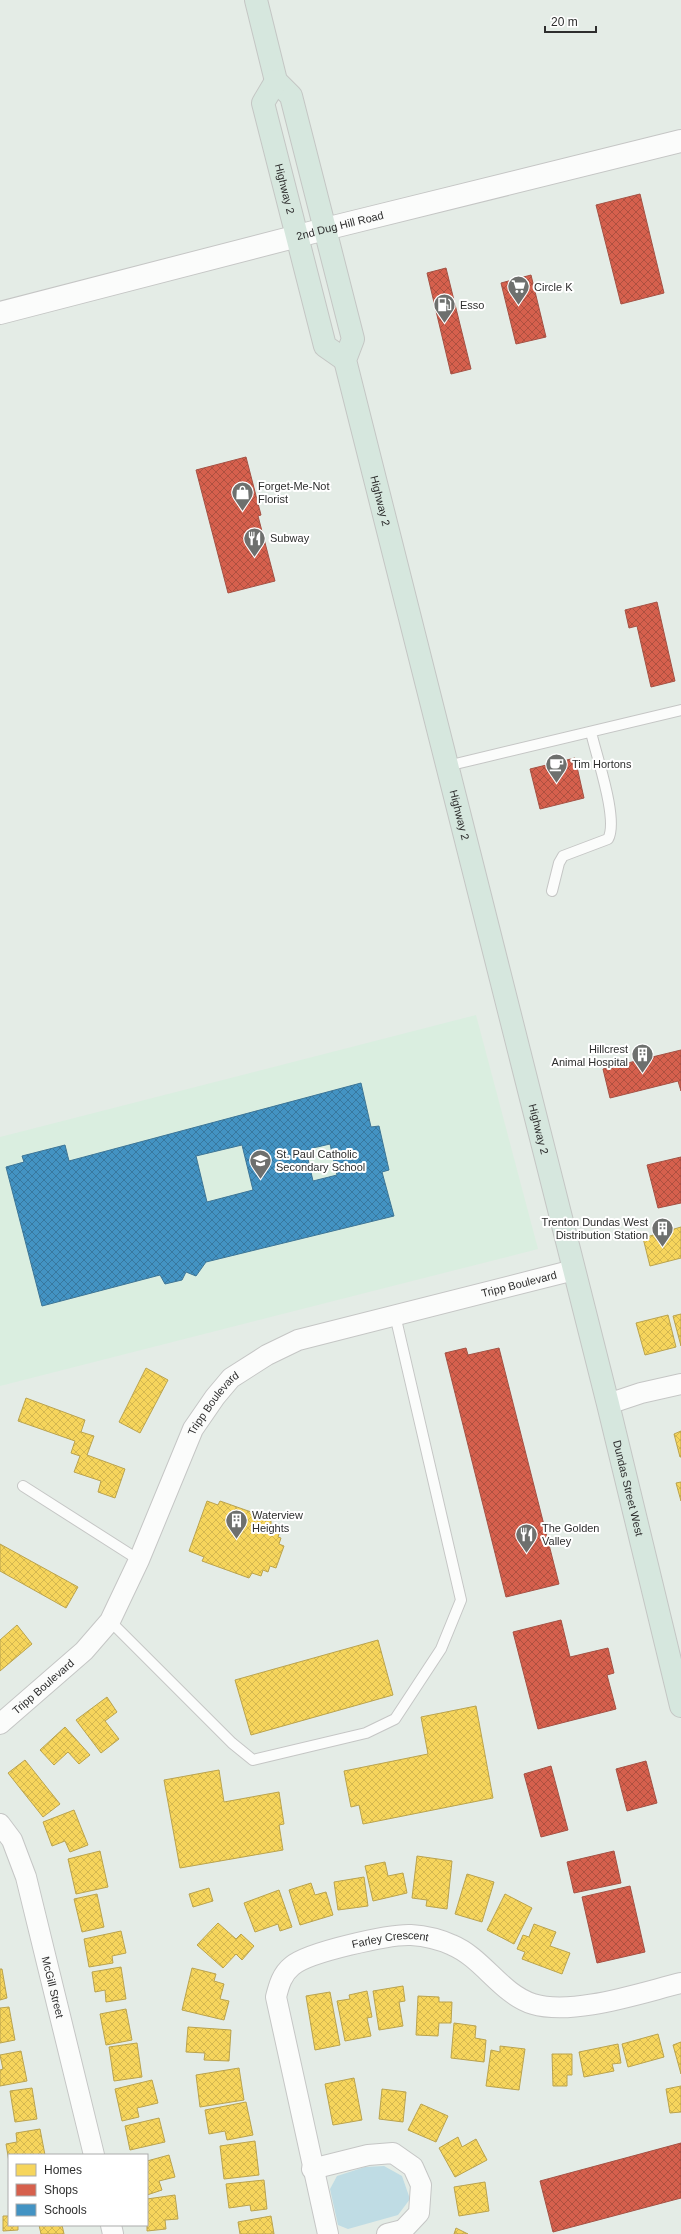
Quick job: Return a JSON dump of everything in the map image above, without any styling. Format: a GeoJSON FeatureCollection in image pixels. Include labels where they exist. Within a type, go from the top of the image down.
{"type":"FeatureCollection","features":[{"type":"Feature","properties":{"kind":"main road"},"geometry":{"type":"LineString","coordinates":[[256,0],[276,81],[291,96],[353,339],[345,360]]}},
{"type":"Feature","properties":{"kind":"main road","name":"Highway 2"},"geometry":{"type":"LineString","coordinates":[[276,81],[263,103],[325,346],[345,360],[574,1270]]}},
{"type":"Feature","properties":{"kind":"main road","name":"Dundas Street West"},"geometry":{"type":"LineString","coordinates":[[574,1270],[681,1706]]}},
{"type":"Feature","properties":{"kind":"street","name":"2nd Dug Hill Road"},"geometry":{"type":"LineString","coordinates":[[0,313],[297,236],[681,141]]}},
{"type":"Feature","properties":{"kind":"street","name":"Tripp Boulevard"},"geometry":{"type":"LineString","coordinates":[[0,1724],[84,1651],[110,1622],[140,1560],[193,1429],[215,1397],[231,1378],[267,1355],[298,1340],[395,1314],[574,1270]]}},
{"type":"Feature","properties":{"kind":"street"},"geometry":{"type":"LineString","coordinates":[[608,1404],[641,1393],[681,1384]]}},
{"type":"Feature","properties":{"kind":"street","name":"McGill Street"},"geometry":{"type":"LineString","coordinates":[[0,1824],[12,1840],[26,1877],[94,2154]]}},
{"type":"Feature","properties":{"kind":"street","name":"Farley Crescent"},"geometry":{"type":"LineString","coordinates":[[328,2234],[312,2169],[276,1997],[281,1978],[293,1965],[318,1954],[391,1936],[411,1935],[434,1938],[454,1946],[469,1955],[518,1997],[533,2004],[548,2006],[585,2006],[681,1983]]}},
{"type":"Feature","properties":{"kind":"street"},"geometry":{"type":"LineString","coordinates":[[312,2169],[368,2155],[393,2153],[413,2167],[421,2185],[419,2213],[402,2230],[387,2234]]}},
{"type":"Feature","properties":{"kind":"lane"},"geometry":{"type":"LineString","coordinates":[[448,766],[681,710]]}},
{"type":"Feature","properties":{"kind":"lane"},"geometry":{"type":"LineString","coordinates":[[552,891],[559,863],[563,856],[608,839],[611,834],[610,809],[591,732]]}},
{"type":"Feature","properties":{"kind":"lane"},"geometry":{"type":"LineString","coordinates":[[110,1622],[232,1743],[253,1760],[366,1733],[395,1718],[441,1649],[461,1600],[395,1314]]}},
{"type":"Feature","properties":{"kind":"lane"},"geometry":{"type":"LineString","coordinates":[[23,1486],[140,1560]]}},
{"type":"Feature","properties":{"kind":"shaded area","name":"St. Paul Catholic Secondary School"},"geometry":{"type":"Polygon","coordinates":[[[476,1015],[538,1249],[0,1386],[0,1137],[476,1015]]]}},
{"type":"Feature","properties":{"kind":"shaded area"},"geometry":{"type":"Polygon","coordinates":[[[384,2166],[402,2176],[410,2199],[398,2215],[348,2229],[338,2225],[330,2189],[337,2176],[365,2167],[384,2166]]]}},
{"type":"Feature","properties":{"kind":"building: Homes","name":"Trenton Dundas West Distribution Station"},"geometry":{"type":"Polygon","coordinates":[[[681,1227],[681,1258],[650,1266],[643,1238],[681,1227]]]}},
{"type":"Feature","properties":{"kind":"building: Homes"},"geometry":{"type":"Polygon","coordinates":[[[681,1314],[681,1346],[673,1316],[681,1314]]]}},
{"type":"Feature","properties":{"kind":"building: Homes"},"geometry":{"type":"Polygon","coordinates":[[[668,1315],[676,1347],[645,1355],[636,1323],[668,1315]]]}},
{"type":"Feature","properties":{"kind":"building: Homes"},"geometry":{"type":"Polygon","coordinates":[[[146,1368],[168,1380],[140,1433],[119,1422],[146,1368]]]}},
{"type":"Feature","properties":{"kind":"building: Homes"},"geometry":{"type":"Polygon","coordinates":[[[26,1398],[85,1420],[81,1432],[94,1436],[87,1455],[125,1469],[115,1498],[98,1492],[101,1481],[74,1472],[80,1456],[71,1453],[75,1441],[18,1421],[26,1398]]]}},
{"type":"Feature","properties":{"kind":"building: Homes"},"geometry":{"type":"Polygon","coordinates":[[[681,1431],[681,1457],[680,1457],[674,1434],[681,1431]]]}},
{"type":"Feature","properties":{"kind":"building: Homes"},"geometry":{"type":"Polygon","coordinates":[[[681,1482],[681,1501],[676,1483],[681,1482]]]}},
{"type":"Feature","properties":{"kind":"building: Homes","name":"Waterview Heights"},"geometry":{"type":"Polygon","coordinates":[[[207,1501],[218,1505],[220,1501],[271,1519],[271,1525],[281,1528],[278,1537],[281,1538],[279,1544],[284,1546],[276,1568],[270,1566],[268,1572],[263,1570],[261,1576],[252,1573],[249,1578],[202,1561],[204,1557],[189,1551],[207,1501]]]}},
{"type":"Feature","properties":{"kind":"building: Homes"},"geometry":{"type":"Polygon","coordinates":[[[0,1544],[78,1587],[66,1608],[0,1571],[0,1544]]]}},
{"type":"Feature","properties":{"kind":"building: Homes"},"geometry":{"type":"Polygon","coordinates":[[[17,1625],[32,1644],[0,1671],[0,1640],[17,1625]]]}},
{"type":"Feature","properties":{"kind":"building: Homes"},"geometry":{"type":"Polygon","coordinates":[[[378,1640],[393,1695],[251,1735],[235,1680],[378,1640]]]}},
{"type":"Feature","properties":{"kind":"building: Homes"},"geometry":{"type":"Polygon","coordinates":[[[107,1697],[117,1712],[105,1721],[119,1739],[101,1753],[76,1720],[107,1697]]]}},
{"type":"Feature","properties":{"kind":"building: Homes"},"geometry":{"type":"Polygon","coordinates":[[[476,1706],[493,1798],[363,1824],[359,1805],[351,1807],[344,1771],[428,1754],[421,1717],[476,1706]]]}},
{"type":"Feature","properties":{"kind":"building: Homes"},"geometry":{"type":"Polygon","coordinates":[[[65,1727],[90,1755],[79,1764],[68,1752],[54,1765],[40,1750],[65,1727]]]}},
{"type":"Feature","properties":{"kind":"building: Homes"},"geometry":{"type":"Polygon","coordinates":[[[25,1760],[60,1804],[43,1817],[8,1773],[25,1760]]]}},
{"type":"Feature","properties":{"kind":"building: Homes"},"geometry":{"type":"Polygon","coordinates":[[[219,1770],[224,1802],[279,1792],[284,1824],[279,1825],[283,1850],[180,1868],[164,1780],[219,1770]]]}},
{"type":"Feature","properties":{"kind":"building: Homes"},"geometry":{"type":"Polygon","coordinates":[[[74,1810],[88,1845],[70,1852],[65,1841],[52,1846],[43,1822],[74,1810]]]}},
{"type":"Feature","properties":{"kind":"building: Homes"},"geometry":{"type":"Polygon","coordinates":[[[100,1851],[108,1887],[76,1894],[68,1859],[100,1851]]]}},
{"type":"Feature","properties":{"kind":"building: Homes"},"geometry":{"type":"Polygon","coordinates":[[[417,1856],[452,1861],[447,1909],[426,1906],[427,1900],[412,1898],[417,1856]]]}},
{"type":"Feature","properties":{"kind":"building: Homes"},"geometry":{"type":"Polygon","coordinates":[[[385,1862],[388,1876],[403,1873],[407,1893],[373,1901],[365,1866],[385,1862]]]}},
{"type":"Feature","properties":{"kind":"building: Homes"},"geometry":{"type":"Polygon","coordinates":[[[467,1874],[494,1882],[482,1922],[455,1914],[467,1874]]]}},
{"type":"Feature","properties":{"kind":"building: Homes"},"geometry":{"type":"Polygon","coordinates":[[[364,1877],[368,1906],[338,1910],[334,1882],[364,1877]]]}},
{"type":"Feature","properties":{"kind":"building: Homes"},"geometry":{"type":"Polygon","coordinates":[[[311,1883],[315,1895],[326,1892],[333,1915],[300,1925],[289,1890],[311,1883]]]}},
{"type":"Feature","properties":{"kind":"building: Homes"},"geometry":{"type":"Polygon","coordinates":[[[209,1888],[213,1901],[193,1907],[189,1894],[209,1888]]]}},
{"type":"Feature","properties":{"kind":"building: Homes"},"geometry":{"type":"Polygon","coordinates":[[[279,1890],[292,1927],[280,1931],[278,1924],[255,1932],[244,1903],[279,1890]]]}},
{"type":"Feature","properties":{"kind":"building: Homes"},"geometry":{"type":"Polygon","coordinates":[[[97,1894],[104,1927],[82,1932],[74,1899],[97,1894]]]}},
{"type":"Feature","properties":{"kind":"building: Homes"},"geometry":{"type":"Polygon","coordinates":[[[505,1894],[532,1908],[514,1944],[487,1930],[505,1894]]]}},
{"type":"Feature","properties":{"kind":"building: Homes"},"geometry":{"type":"Polygon","coordinates":[[[218,1923],[236,1939],[241,1934],[254,1946],[242,1960],[236,1954],[223,1968],[197,1945],[218,1923]]]}},
{"type":"Feature","properties":{"kind":"building: Homes"},"geometry":{"type":"Polygon","coordinates":[[[534,1924],[556,1932],[550,1946],[570,1953],[562,1974],[522,1959],[525,1952],[517,1949],[523,1935],[529,1937],[534,1924]]]}},
{"type":"Feature","properties":{"kind":"building: Homes"},"geometry":{"type":"Polygon","coordinates":[[[121,1931],[126,1953],[112,1956],[113,1963],[89,1967],[84,1939],[121,1931]]]}},
{"type":"Feature","properties":{"kind":"building: Homes"},"geometry":{"type":"Polygon","coordinates":[[[121,1967],[126,1999],[106,2002],[105,1990],[95,1992],[92,1972],[121,1967]]]}},
{"type":"Feature","properties":{"kind":"building: Homes"},"geometry":{"type":"Polygon","coordinates":[[[192,1968],[216,1974],[214,1981],[224,1984],[220,1999],[229,2001],[224,2020],[182,2010],[192,1968]]]}},
{"type":"Feature","properties":{"kind":"building: Homes"},"geometry":{"type":"Polygon","coordinates":[[[0,1969],[2,1969],[7,1998],[0,2000],[0,1969]]]}},
{"type":"Feature","properties":{"kind":"building: Homes"},"geometry":{"type":"Polygon","coordinates":[[[403,1986],[405,2001],[399,2002],[403,2026],[379,2030],[373,1991],[403,1986]]]}},
{"type":"Feature","properties":{"kind":"building: Homes"},"geometry":{"type":"Polygon","coordinates":[[[367,1991],[372,2017],[367,2018],[371,2036],[345,2041],[337,2001],[350,1999],[349,1995],[367,1991]]]}},
{"type":"Feature","properties":{"kind":"building: Homes"},"geometry":{"type":"Polygon","coordinates":[[[330,1992],[340,2045],[315,2050],[306,1996],[330,1992]]]}},
{"type":"Feature","properties":{"kind":"building: Homes"},"geometry":{"type":"Polygon","coordinates":[[[418,1996],[439,1997],[439,2002],[452,2002],[451,2023],[439,2023],[438,2036],[416,2035],[418,1996]]]}},
{"type":"Feature","properties":{"kind":"building: Homes"},"geometry":{"type":"Polygon","coordinates":[[[9,2007],[15,2040],[0,2043],[0,2008],[9,2007]]]}},
{"type":"Feature","properties":{"kind":"building: Homes"},"geometry":{"type":"Polygon","coordinates":[[[126,2009],[132,2040],[106,2045],[100,2014],[126,2009]]]}},
{"type":"Feature","properties":{"kind":"building: Homes"},"geometry":{"type":"Polygon","coordinates":[[[454,2023],[476,2026],[475,2038],[486,2040],[484,2062],[451,2058],[454,2023]]]}},
{"type":"Feature","properties":{"kind":"building: Homes"},"geometry":{"type":"Polygon","coordinates":[[[188,2027],[231,2030],[229,2061],[204,2060],[205,2053],[186,2052],[188,2027]]]}},
{"type":"Feature","properties":{"kind":"building: Homes"},"geometry":{"type":"Polygon","coordinates":[[[658,2034],[664,2057],[628,2067],[622,2044],[658,2034]]]}},
{"type":"Feature","properties":{"kind":"building: Homes"},"geometry":{"type":"Polygon","coordinates":[[[681,2042],[681,2074],[673,2045],[681,2042]]]}},
{"type":"Feature","properties":{"kind":"building: Homes"},"geometry":{"type":"Polygon","coordinates":[[[137,2043],[142,2077],[114,2081],[109,2047],[137,2043]]]}},
{"type":"Feature","properties":{"kind":"building: Homes"},"geometry":{"type":"Polygon","coordinates":[[[618,2044],[621,2063],[612,2064],[614,2071],[584,2077],[579,2052],[618,2044]]]}},
{"type":"Feature","properties":{"kind":"building: Homes"},"geometry":{"type":"Polygon","coordinates":[[[500,2046],[525,2049],[519,2090],[486,2086],[491,2050],[500,2052],[500,2046]]]}},
{"type":"Feature","properties":{"kind":"building: Homes"},"geometry":{"type":"Polygon","coordinates":[[[21,2051],[27,2081],[0,2086],[0,2070],[3,2069],[0,2055],[21,2051]]]}},
{"type":"Feature","properties":{"kind":"building: Homes"},"geometry":{"type":"Polygon","coordinates":[[[552,2054],[572,2054],[572,2075],[567,2075],[567,2086],[553,2086],[552,2054]]]}},
{"type":"Feature","properties":{"kind":"building: Homes"},"geometry":{"type":"Polygon","coordinates":[[[239,2068],[244,2100],[200,2107],[196,2075],[239,2068]]]}},
{"type":"Feature","properties":{"kind":"building: Homes"},"geometry":{"type":"Polygon","coordinates":[[[354,2078],[362,2120],[333,2125],[325,2084],[354,2078]]]}},
{"type":"Feature","properties":{"kind":"building: Homes"},"geometry":{"type":"Polygon","coordinates":[[[152,2080],[158,2103],[137,2108],[139,2117],[122,2121],[115,2089],[152,2080]]]}},
{"type":"Feature","properties":{"kind":"building: Homes"},"geometry":{"type":"Polygon","coordinates":[[[681,2086],[681,2112],[670,2113],[666,2089],[681,2086]]]}},
{"type":"Feature","properties":{"kind":"building: Homes"},"geometry":{"type":"Polygon","coordinates":[[[32,2088],[37,2119],[15,2122],[10,2091],[32,2088]]]}},
{"type":"Feature","properties":{"kind":"building: Homes"},"geometry":{"type":"Polygon","coordinates":[[[382,2089],[406,2092],[403,2122],[379,2119],[382,2089]]]}},
{"type":"Feature","properties":{"kind":"building: Homes"},"geometry":{"type":"Polygon","coordinates":[[[246,2102],[253,2135],[227,2140],[225,2131],[209,2134],[205,2110],[246,2102]]]}},
{"type":"Feature","properties":{"kind":"building: Homes"},"geometry":{"type":"Polygon","coordinates":[[[421,2104],[448,2116],[436,2142],[408,2130],[421,2104]]]}},
{"type":"Feature","properties":{"kind":"building: Homes"},"geometry":{"type":"Polygon","coordinates":[[[159,2118],[165,2142],[130,2150],[125,2126],[159,2118]]]}},
{"type":"Feature","properties":{"kind":"building: Homes"},"geometry":{"type":"Polygon","coordinates":[[[40,2129],[45,2154],[8,2154],[8,2156],[6,2144],[17,2142],[16,2133],[40,2129]]]}},
{"type":"Feature","properties":{"kind":"building: Homes"},"geometry":{"type":"Polygon","coordinates":[[[458,2137],[462,2147],[476,2139],[487,2160],[455,2177],[439,2148],[458,2137]]]}},
{"type":"Feature","properties":{"kind":"building: Homes"},"geometry":{"type":"Polygon","coordinates":[[[255,2141],[259,2175],[224,2179],[220,2146],[255,2141]]]}},
{"type":"Feature","properties":{"kind":"building: Homes"},"geometry":{"type":"Polygon","coordinates":[[[169,2155],[175,2177],[159,2181],[162,2190],[148,2195],[148,2161],[169,2155]]]}},
{"type":"Feature","properties":{"kind":"building: Homes"},"geometry":{"type":"Polygon","coordinates":[[[264,2180],[267,2209],[251,2211],[250,2205],[229,2208],[226,2184],[264,2180]]]}},
{"type":"Feature","properties":{"kind":"building: Homes"},"geometry":{"type":"Polygon","coordinates":[[[485,2182],[489,2211],[459,2216],[454,2187],[485,2182]]]}},
{"type":"Feature","properties":{"kind":"building: Homes"},"geometry":{"type":"Polygon","coordinates":[[[175,2195],[178,2219],[165,2220],[166,2229],[147,2231],[148,2199],[175,2195]]]}},
{"type":"Feature","properties":{"kind":"building: Homes"},"geometry":{"type":"Polygon","coordinates":[[[3,2216],[8,2216],[8,2226],[18,2226],[18,2230],[3,2231],[3,2216]]]}},
{"type":"Feature","properties":{"kind":"building: Homes"},"geometry":{"type":"Polygon","coordinates":[[[271,2216],[274,2234],[240,2234],[238,2222],[271,2216]]]}},
{"type":"Feature","properties":{"kind":"building: Homes"},"geometry":{"type":"Polygon","coordinates":[[[39,2226],[62,2226],[64,2234],[41,2234],[39,2226]]]}},
{"type":"Feature","properties":{"kind":"building: Homes"},"geometry":{"type":"Polygon","coordinates":[[[456,2228],[468,2234],[454,2234],[456,2228]]]}},
{"type":"Feature","properties":{"kind":"building: Shops"},"geometry":{"type":"Polygon","coordinates":[[[640,194],[664,293],[621,304],[596,205],[640,194]]]}},
{"type":"Feature","properties":{"kind":"building: Shops"},"geometry":{"type":"Polygon","coordinates":[[[446,268],[471,369],[451,374],[427,273],[446,268]]]}},
{"type":"Feature","properties":{"kind":"building: Shops"},"geometry":{"type":"Polygon","coordinates":[[[531,275],[546,337],[516,344],[501,283],[531,275]]]}},
{"type":"Feature","properties":{"kind":"building: Shops"},"geometry":{"type":"Polygon","coordinates":[[[246,457],[261,515],[258,516],[275,581],[228,593],[196,470],[246,457]]]}},
{"type":"Feature","properties":{"kind":"building: Shops"},"geometry":{"type":"Polygon","coordinates":[[[657,602],[675,681],[651,687],[637,626],[629,628],[625,610],[657,602]]]}},
{"type":"Feature","properties":{"kind":"building: Shops","name":"Tim Hortons"},"geometry":{"type":"Polygon","coordinates":[[[575,758],[584,798],[540,809],[530,769],[575,758]]]}},
{"type":"Feature","properties":{"kind":"building: Shops","name":"Hillcrest Animal Hospital"},"geometry":{"type":"Polygon","coordinates":[[[681,1050],[681,1091],[678,1081],[610,1098],[603,1069],[681,1050]]]}},
{"type":"Feature","properties":{"kind":"building: Shops"},"geometry":{"type":"Polygon","coordinates":[[[681,1157],[681,1203],[658,1208],[647,1165],[681,1157]]]}},
{"type":"Feature","properties":{"kind":"building: Shops"},"geometry":{"type":"Polygon","coordinates":[[[466,1348],[468,1355],[499,1348],[559,1584],[506,1597],[445,1353],[466,1348]]]}},
{"type":"Feature","properties":{"kind":"building: Shops"},"geometry":{"type":"Polygon","coordinates":[[[561,1620],[570,1657],[608,1648],[614,1673],[607,1675],[616,1709],[538,1729],[513,1632],[561,1620]]]}},
{"type":"Feature","properties":{"kind":"building: Shops"},"geometry":{"type":"Polygon","coordinates":[[[646,1761],[657,1803],[627,1811],[616,1769],[646,1761]]]}},
{"type":"Feature","properties":{"kind":"building: Shops"},"geometry":{"type":"Polygon","coordinates":[[[551,1766],[568,1830],[541,1837],[524,1774],[551,1766]]]}},
{"type":"Feature","properties":{"kind":"building: Shops"},"geometry":{"type":"Polygon","coordinates":[[[614,1851],[621,1883],[574,1893],[567,1862],[614,1851]]]}},
{"type":"Feature","properties":{"kind":"building: Shops"},"geometry":{"type":"Polygon","coordinates":[[[630,1886],[645,1952],[597,1963],[582,1897],[630,1886]]]}},
{"type":"Feature","properties":{"kind":"building: Shops"},"geometry":{"type":"Polygon","coordinates":[[[681,2143],[681,2198],[553,2232],[540,2181],[681,2143]]]}},
{"type":"Feature","properties":{"kind":"building: Schools"},"geometry":{"type":"Polygon","coordinates":[[[361,1083],[371,1127],[379,1126],[389,1170],[382,1172],[394,1216],[206,1262],[196,1276],[186,1272],[182,1280],[165,1284],[160,1275],[42,1306],[6,1167],[24,1162],[22,1156],[65,1145],[69,1161],[361,1083]],[[330,1144],[313,1148],[315,1157],[308,1159],[313,1181],[337,1175],[330,1144]],[[242,1145],[196,1156],[207,1202],[253,1190],[242,1145]]]}},
{"type":"Feature","properties":{"kind":"place","name":"Circle K"},"geometry":{"type":"Point","coordinates":[519,306]}},
{"type":"Feature","properties":{"kind":"place","name":"Esso"},"geometry":{"type":"Point","coordinates":[444,324]}},
{"type":"Feature","properties":{"kind":"place","name":"Forget-Me-Not Florist"},"geometry":{"type":"Point","coordinates":[242,512]}},
{"type":"Feature","properties":{"kind":"place","name":"Subway"},"geometry":{"type":"Point","coordinates":[254,558]}},
{"type":"Feature","properties":{"kind":"place","name":"Tim Hortons"},"geometry":{"type":"Point","coordinates":[557,784]}},
{"type":"Feature","properties":{"kind":"place","name":"Hillcrest Animal Hospital"},"geometry":{"type":"Point","coordinates":[643,1074]}},
{"type":"Feature","properties":{"kind":"place","name":"St. Paul Catholic Secondary School"},"geometry":{"type":"Point","coordinates":[260,1180]}},
{"type":"Feature","properties":{"kind":"place","name":"Trenton Dundas West Distribution Station"},"geometry":{"type":"Point","coordinates":[663,1248]}},
{"type":"Feature","properties":{"kind":"place","name":"Waterview Heights"},"geometry":{"type":"Point","coordinates":[236,1540]}},
{"type":"Feature","properties":{"kind":"place","name":"The Golden Valley"},"geometry":{"type":"Point","coordinates":[526,1554]}}]}
